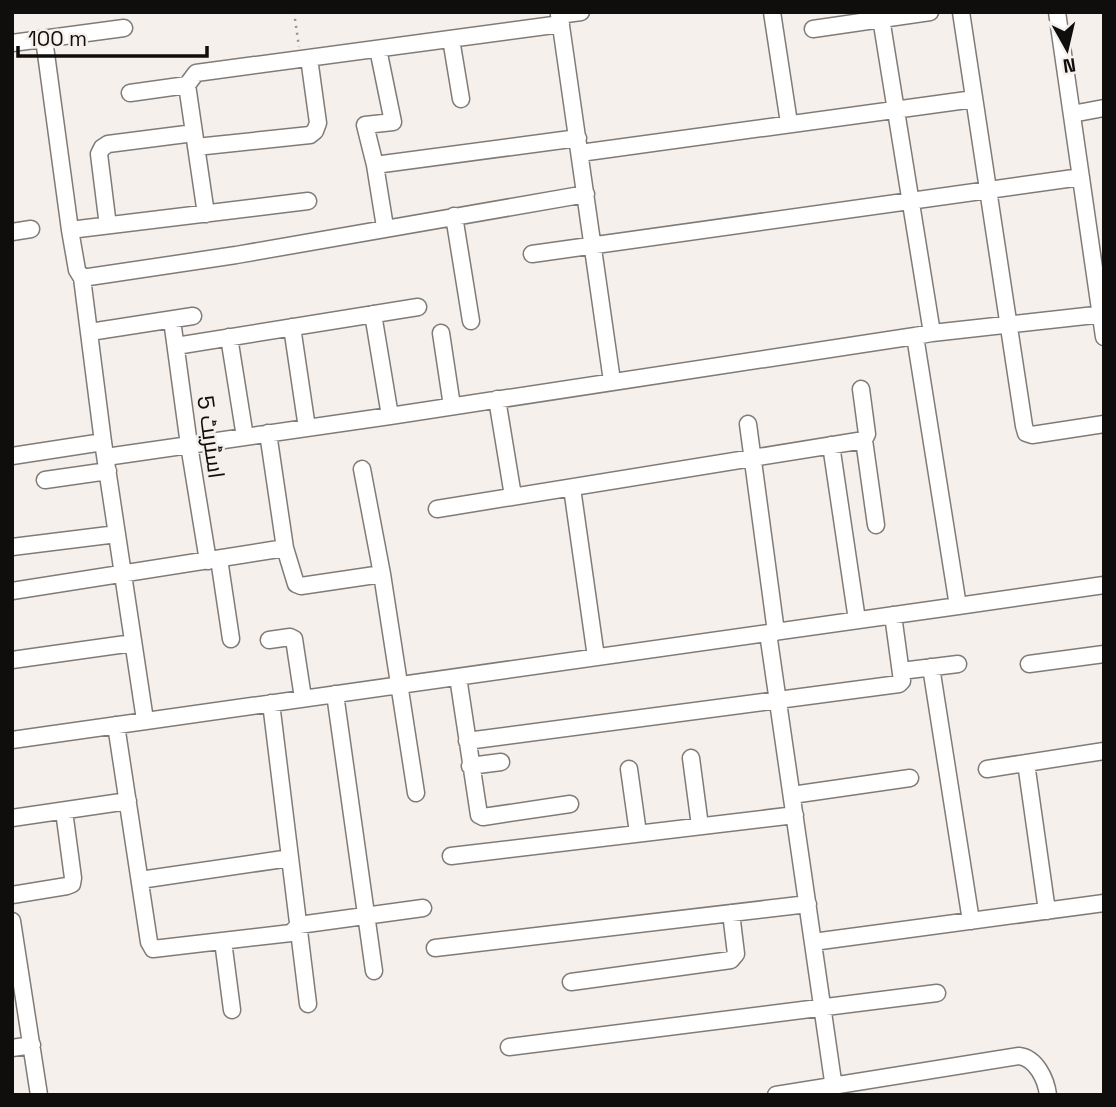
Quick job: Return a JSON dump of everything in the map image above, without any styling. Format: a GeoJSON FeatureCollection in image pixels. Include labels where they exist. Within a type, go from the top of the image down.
{"type":"FeatureCollection","features":[{"type":"Feature","properties":{"kind":"street"},"geometry":{"type":"LineString","coordinates":[[206,214],[187,85],[195,73],[451,39],[582,12]]}},
{"type":"Feature","properties":{"kind":"street"},"geometry":{"type":"LineString","coordinates":[[772,12],[789,123]]}},
{"type":"Feature","properties":{"kind":"street"},"geometry":{"type":"LineString","coordinates":[[813,29],[881,16],[930,12]]}},
{"type":"Feature","properties":{"kind":"street"},"geometry":{"type":"LineString","coordinates":[[961,12],[1026,433],[1032,435],[1104,424]]}},
{"type":"Feature","properties":{"kind":"street"},"geometry":{"type":"LineString","coordinates":[[1057,12],[1104,337]]}},
{"type":"Feature","properties":{"kind":"street"},"geometry":{"type":"LineString","coordinates":[[881,16],[932,333]]}},
{"type":"Feature","properties":{"kind":"street"},"geometry":{"type":"LineString","coordinates":[[560,17],[612,381]]}},
{"type":"Feature","properties":{"kind":"street"},"geometry":{"type":"LineString","coordinates":[[12,43],[124,28]]}},
{"type":"Feature","properties":{"kind":"street"},"geometry":{"type":"LineString","coordinates":[[44,39],[70,230],[77,270],[82,278],[145,720]]}},
{"type":"Feature","properties":{"kind":"street"},"geometry":{"type":"LineString","coordinates":[[451,39],[461,99]]}},
{"type":"Feature","properties":{"kind":"street"},"geometry":{"type":"LineString","coordinates":[[378,49],[393,122],[365,125],[375,165],[385,227]]}},
{"type":"Feature","properties":{"kind":"street"},"geometry":{"type":"LineString","coordinates":[[110,225],[99,153],[102,148],[108,144],[310,135],[318,123],[305,59]]}},
{"type":"Feature","properties":{"kind":"street"},"geometry":{"type":"LineString","coordinates":[[130,93],[187,85]]}},
{"type":"Feature","properties":{"kind":"street"},"geometry":{"type":"LineString","coordinates":[[375,165],[789,123],[974,99]]}},
{"type":"Feature","properties":{"kind":"street"},"geometry":{"type":"LineString","coordinates":[[1072,114],[1104,108]]}},
{"type":"Feature","properties":{"kind":"street"},"geometry":{"type":"LineString","coordinates":[[532,254],[1081,177]]}},
{"type":"Feature","properties":{"kind":"street"},"geometry":{"type":"LineString","coordinates":[[82,278],[586,194]]}},
{"type":"Feature","properties":{"kind":"street"},"geometry":{"type":"LineString","coordinates":[[70,230],[308,201]]}},
{"type":"Feature","properties":{"kind":"street"},"geometry":{"type":"LineString","coordinates":[[1086,211],[1104,209]]}},
{"type":"Feature","properties":{"kind":"street"},"geometry":{"type":"LineString","coordinates":[[454,216],[471,321]]}},
{"type":"Feature","properties":{"kind":"street"},"geometry":{"type":"LineString","coordinates":[[12,232],[31,229]]}},
{"type":"Feature","properties":{"kind":"street"},"geometry":{"type":"LineString","coordinates":[[176,346],[418,307]]}},
{"type":"Feature","properties":{"kind":"street"},"geometry":{"type":"LineString","coordinates":[[373,314],[390,416]]}},
{"type":"Feature","properties":{"kind":"street"},"geometry":{"type":"LineString","coordinates":[[12,456],[106,457],[932,333],[1102,314]]}},
{"type":"Feature","properties":{"kind":"street"},"geometry":{"type":"LineString","coordinates":[[90,332],[193,316]]}},
{"type":"Feature","properties":{"kind":"street","name":"اسٹریٹ 5"},"geometry":{"type":"LineString","coordinates":[[172,320],[188,445],[231,639]]}},
{"type":"Feature","properties":{"kind":"street"},"geometry":{"type":"LineString","coordinates":[[292,327],[307,428]]}},
{"type":"Feature","properties":{"kind":"street"},"geometry":{"type":"LineString","coordinates":[[441,333],[452,407]]}},
{"type":"Feature","properties":{"kind":"street"},"geometry":{"type":"LineString","coordinates":[[915,336],[958,606]]}},
{"type":"Feature","properties":{"kind":"street"},"geometry":{"type":"LineString","coordinates":[[229,337],[245,436]]}},
{"type":"Feature","properties":{"kind":"street"},"geometry":{"type":"LineString","coordinates":[[861,389],[867,434],[864,440],[876,525]]}},
{"type":"Feature","properties":{"kind":"street"},"geometry":{"type":"LineString","coordinates":[[497,400],[513,496]]}},
{"type":"Feature","properties":{"kind":"street"},"geometry":{"type":"LineString","coordinates":[[748,424],[778,701],[835,1091]]}},
{"type":"Feature","properties":{"kind":"street"},"geometry":{"type":"LineString","coordinates":[[268,433],[285,548],[293,578],[301,586],[382,574]]}},
{"type":"Feature","properties":{"kind":"street"},"geometry":{"type":"LineString","coordinates":[[438,509],[864,440]]}},
{"type":"Feature","properties":{"kind":"street"},"geometry":{"type":"LineString","coordinates":[[831,445],[857,620]]}},
{"type":"Feature","properties":{"kind":"street"},"geometry":{"type":"LineString","coordinates":[[45,480],[106,457]]}},
{"type":"Feature","properties":{"kind":"street"},"geometry":{"type":"LineString","coordinates":[[362,469],[382,574],[416,793]]}},
{"type":"Feature","properties":{"kind":"street"},"geometry":{"type":"LineString","coordinates":[[572,488],[596,657]]}},
{"type":"Feature","properties":{"kind":"street"},"geometry":{"type":"LineString","coordinates":[[12,547],[117,534]]}},
{"type":"Feature","properties":{"kind":"street"},"geometry":{"type":"LineString","coordinates":[[12,591],[285,548]]}},
{"type":"Feature","properties":{"kind":"street"},"geometry":{"type":"LineString","coordinates":[[12,740],[1104,584]]}},
{"type":"Feature","properties":{"kind":"street"},"geometry":{"type":"LineString","coordinates":[[467,740],[899,684],[902,681],[893,615]]}},
{"type":"Feature","properties":{"kind":"street"},"geometry":{"type":"LineString","coordinates":[[269,640],[290,637],[294,639],[303,698]]}},
{"type":"Feature","properties":{"kind":"street"},"geometry":{"type":"LineString","coordinates":[[12,660],[133,643]]}},
{"type":"Feature","properties":{"kind":"street"},"geometry":{"type":"LineString","coordinates":[[1029,664],[1104,654]]}},
{"type":"Feature","properties":{"kind":"street"},"geometry":{"type":"LineString","coordinates":[[901,671],[958,664]]}},
{"type":"Feature","properties":{"kind":"street"},"geometry":{"type":"LineString","coordinates":[[931,667],[971,921]]}},
{"type":"Feature","properties":{"kind":"street"},"geometry":{"type":"LineString","coordinates":[[458,677],[477,810],[483,817],[570,804]]}},
{"type":"Feature","properties":{"kind":"street"},"geometry":{"type":"LineString","coordinates":[[335,694],[374,971]]}},
{"type":"Feature","properties":{"kind":"street"},"geometry":{"type":"LineString","coordinates":[[271,703],[308,1004]]}},
{"type":"Feature","properties":{"kind":"street"},"geometry":{"type":"LineString","coordinates":[[116,725],[149,942],[153,949],[291,933],[299,925],[424,908]]}},
{"type":"Feature","properties":{"kind":"street"},"geometry":{"type":"LineString","coordinates":[[987,769],[1104,751]]}},
{"type":"Feature","properties":{"kind":"street"},"geometry":{"type":"LineString","coordinates":[[691,758],[701,826]]}},
{"type":"Feature","properties":{"kind":"street"},"geometry":{"type":"LineString","coordinates":[[470,766],[500,762]]}},
{"type":"Feature","properties":{"kind":"street"},"geometry":{"type":"LineString","coordinates":[[1026,763],[1047,911]]}},
{"type":"Feature","properties":{"kind":"street"},"geometry":{"type":"LineString","coordinates":[[629,769],[638,833]]}},
{"type":"Feature","properties":{"kind":"street"},"geometry":{"type":"LineString","coordinates":[[792,795],[910,778]]}},
{"type":"Feature","properties":{"kind":"street"},"geometry":{"type":"LineString","coordinates":[[12,818],[128,801]]}},
{"type":"Feature","properties":{"kind":"street"},"geometry":{"type":"LineString","coordinates":[[12,895],[72,884],[64,811]]}},
{"type":"Feature","properties":{"kind":"street"},"geometry":{"type":"LineString","coordinates":[[451,856],[795,815]]}},
{"type":"Feature","properties":{"kind":"street"},"geometry":{"type":"LineString","coordinates":[[139,880],[290,858]]}},
{"type":"Feature","properties":{"kind":"street"},"geometry":{"type":"LineString","coordinates":[[813,942],[1104,903]]}},
{"type":"Feature","properties":{"kind":"street"},"geometry":{"type":"LineString","coordinates":[[435,948],[808,904]]}},
{"type":"Feature","properties":{"kind":"street"},"geometry":{"type":"LineString","coordinates":[[571,982],[731,960],[736,954],[731,913]]}},
{"type":"Feature","properties":{"kind":"street"},"geometry":{"type":"LineString","coordinates":[[12,921],[39,1095]]}},
{"type":"Feature","properties":{"kind":"street"},"geometry":{"type":"LineString","coordinates":[[223,942],[232,1010]]}},
{"type":"Feature","properties":{"kind":"street"},"geometry":{"type":"LineString","coordinates":[[509,1047],[937,993]]}},
{"type":"Feature","properties":{"kind":"street"},"geometry":{"type":"LineString","coordinates":[[12,1048],[32,1045]]}},
{"type":"Feature","properties":{"kind":"street"},"geometry":{"type":"LineString","coordinates":[[776,1095],[835,1091],[1023,1056],[1044,1077],[1048,1095]]}},
{"type":"Feature","properties":{"kind":"path"},"geometry":{"type":"LineString","coordinates":[[293,12],[305,59]]}}]}
